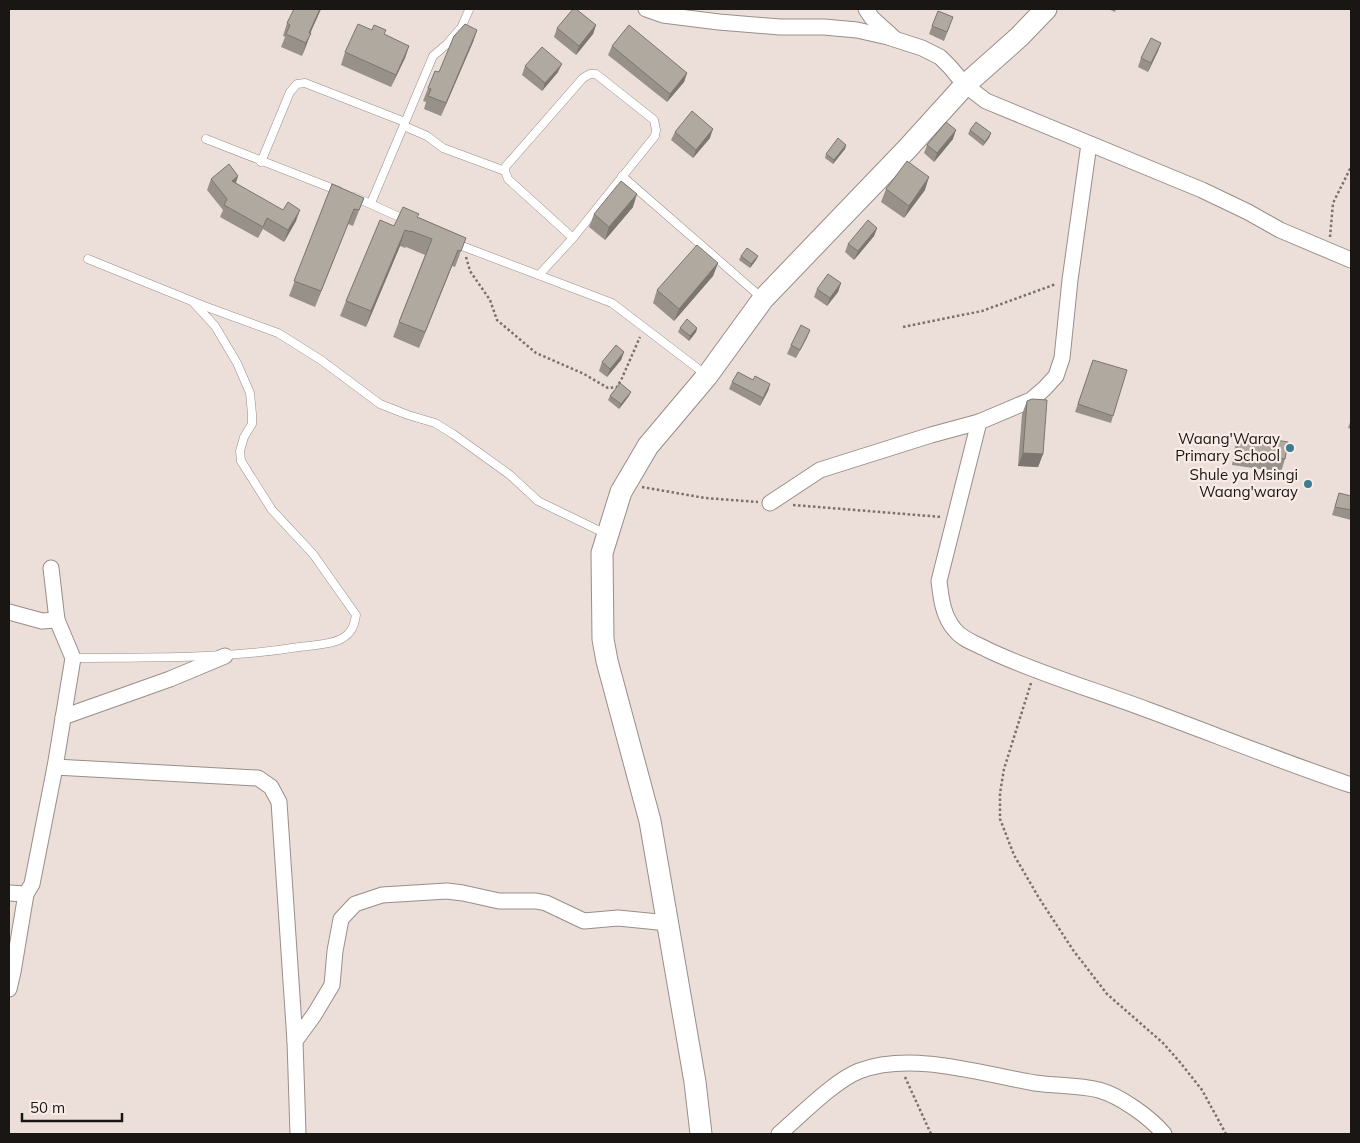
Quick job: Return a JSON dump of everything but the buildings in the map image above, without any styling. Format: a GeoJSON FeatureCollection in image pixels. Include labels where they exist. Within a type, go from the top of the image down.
{"type":"FeatureCollection","features":[{"type":"Feature","properties":{"kind":"street"},"geometry":{"type":"LineString","coordinates":[[646,9],[663,15],[729,23],[857,30],[922,48],[940,57],[965,86],[986,101],[1202,190],[1280,230],[1351,260]]}},
{"type":"Feature","properties":{"kind":"street"},"geometry":{"type":"LineString","coordinates":[[866,9],[872,18],[896,40]]}},
{"type":"Feature","properties":{"kind":"street"},"geometry":{"type":"LineString","coordinates":[[701,1134],[695,1082],[650,821],[607,662],[604,639],[602,553],[621,492],[648,446],[707,376],[763,299],[965,86],[1046,9]]}},
{"type":"Feature","properties":{"kind":"street"},"geometry":{"type":"LineString","coordinates":[[770,503],[820,470],[979,422],[1031,400],[1056,376],[1062,358],[1070,280],[1090,144]]}},
{"type":"Feature","properties":{"kind":"street"},"geometry":{"type":"LineString","coordinates":[[979,422],[939,581],[942,603],[947,618],[955,631],[967,640],[1012,662],[1351,785]]}},
{"type":"Feature","properties":{"kind":"street"},"geometry":{"type":"LineString","coordinates":[[9,989],[26,894],[32,884],[55,768],[73,658],[57,620],[51,568]]}},
{"type":"Feature","properties":{"kind":"street"},"geometry":{"type":"LineString","coordinates":[[9,612],[42,621],[57,620]]}},
{"type":"Feature","properties":{"kind":"street"},"geometry":{"type":"LineString","coordinates":[[63,717],[170,679],[225,656]]}},
{"type":"Feature","properties":{"kind":"street"},"geometry":{"type":"LineString","coordinates":[[55,768],[258,778],[271,787],[278,802],[295,1041],[298,1134]]}},
{"type":"Feature","properties":{"kind":"street"},"geometry":{"type":"LineString","coordinates":[[295,1041],[332,986],[335,951],[341,919],[355,904],[382,895],[447,891],[499,901],[546,903],[584,921],[618,918],[668,923]]}},
{"type":"Feature","properties":{"kind":"street"},"geometry":{"type":"LineString","coordinates":[[9,893],[26,894]]}},
{"type":"Feature","properties":{"kind":"street"},"geometry":{"type":"LineString","coordinates":[[779,1134],[833,1087],[859,1071],[898,1063],[942,1066],[1036,1083],[1099,1090],[1130,1105],[1164,1134]]}},
{"type":"Feature","properties":{"kind":"lane"},"geometry":{"type":"LineString","coordinates":[[371,204],[433,56],[448,44],[461,28],[469,10]]}},
{"type":"Feature","properties":{"kind":"lane"},"geometry":{"type":"LineString","coordinates":[[539,275],[573,238],[655,136],[654,120],[596,74],[590,74],[583,78],[506,166],[505,171],[508,179],[573,238]]}},
{"type":"Feature","properties":{"kind":"lane"},"geometry":{"type":"LineString","coordinates":[[261,162],[290,92],[298,84],[305,83],[405,124],[428,136],[443,148],[505,171]]}},
{"type":"Feature","properties":{"kind":"lane"},"geometry":{"type":"LineString","coordinates":[[206,139],[371,204],[411,223]]}},
{"type":"Feature","properties":{"kind":"lane"},"geometry":{"type":"LineString","coordinates":[[622,176],[763,299]]}},
{"type":"Feature","properties":{"kind":"lane"},"geometry":{"type":"LineString","coordinates":[[443,239],[612,303],[707,376]]}},
{"type":"Feature","properties":{"kind":"lane"},"geometry":{"type":"LineString","coordinates":[[88,259],[193,302],[278,333],[321,360],[380,404],[435,423],[453,434],[510,475],[538,501],[608,535]]}},
{"type":"Feature","properties":{"kind":"lane"},"geometry":{"type":"LineString","coordinates":[[73,658],[225,656],[338,641],[354,628],[356,615],[313,554],[272,510],[241,461],[240,451],[244,437],[252,424],[250,393],[237,363],[215,326],[193,302]]}},
{"type":"Feature","properties":{"kind":"path"},"geometry":{"type":"LineString","coordinates":[[1329,251],[1333,203],[1351,167]]}},
{"type":"Feature","properties":{"kind":"path"},"geometry":{"type":"LineString","coordinates":[[463,246],[470,271],[490,300],[496,320],[536,353],[584,374],[610,389],[617,387],[644,328]]}},
{"type":"Feature","properties":{"kind":"path"},"geometry":{"type":"LineString","coordinates":[[903,327],[982,311],[1070,280]]}},
{"type":"Feature","properties":{"kind":"path"},"geometry":{"type":"LineString","coordinates":[[1035,670],[1004,769],[1000,793],[1000,819],[1010,846],[1039,898],[1073,950],[1107,994],[1163,1043],[1179,1061],[1202,1090],[1226,1134]]}},
{"type":"Feature","properties":{"kind":"path"},"geometry":{"type":"LineString","coordinates":[[898,1063],[931,1134]]}},
{"type":"Feature","properties":{"kind":"place","name":"Waang'Waray Primary School"},"geometry":{"type":"Point","coordinates":[1290,448]}},
{"type":"Feature","properties":{"kind":"place","name":"Shule ya Msingi Waang'waray"},"geometry":{"type":"Point","coordinates":[1308,484]}}]}
